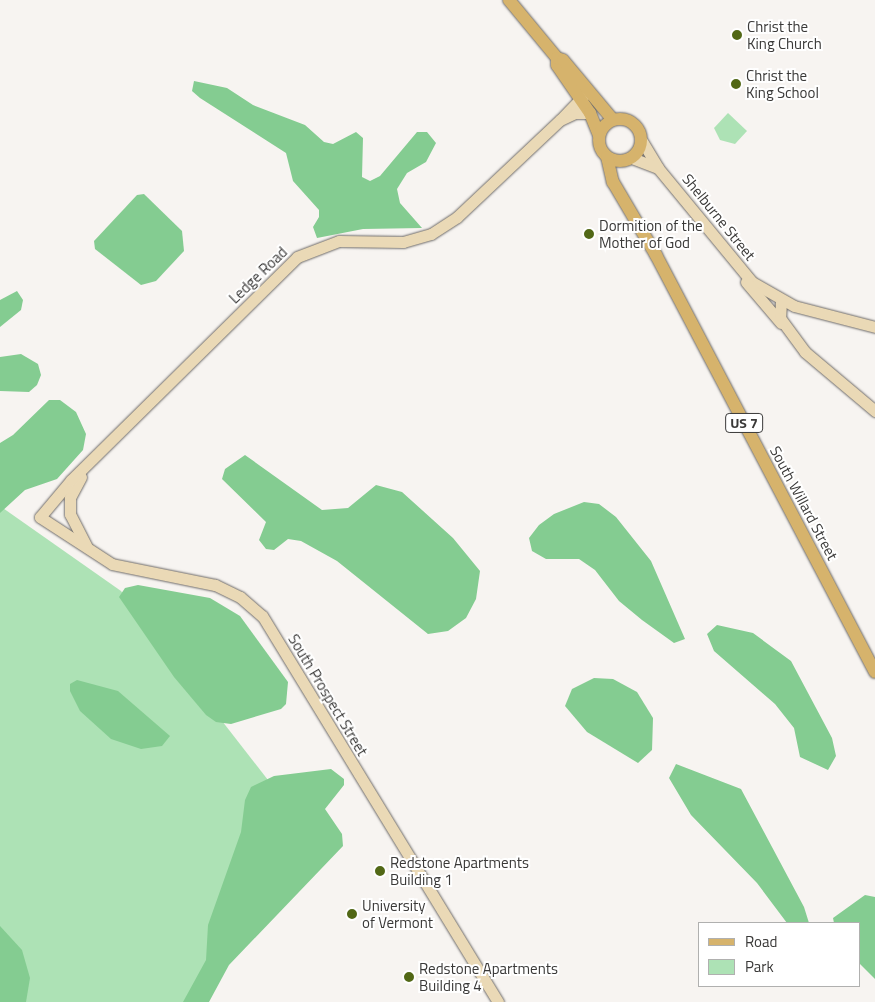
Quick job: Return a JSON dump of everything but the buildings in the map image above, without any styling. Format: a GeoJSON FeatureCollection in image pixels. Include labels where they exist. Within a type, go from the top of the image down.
{"type":"FeatureCollection","features":[{"type":"Feature","properties":{"kind":"main road","name":"Shelburne Street"},"geometry":{"type":"LineString","coordinates":[[509,0],[557,58],[557,65],[583,95],[613,120],[631,122],[642,141]]}},
{"type":"Feature","properties":{"kind":"main road","name":"Shelburne Street"},"geometry":{"type":"LineString","coordinates":[[583,95],[599,135],[598,144],[606,157]]}},
{"type":"Feature","properties":{"kind":"main road"},"geometry":{"type":"LineString","coordinates":[[599,135],[613,120]]}},
{"type":"Feature","properties":{"kind":"main road"},"geometry":{"type":"LineString","coordinates":[[619,190],[629,159],[642,141]]}},
{"type":"Feature","properties":{"kind":"main road"},"geometry":{"type":"LineString","coordinates":[[606,157],[629,159]]}},
{"type":"Feature","properties":{"kind":"main road","name":"South Willard Street"},"geometry":{"type":"LineString","coordinates":[[606,157],[610,176],[875,672]]}},
{"type":"Feature","properties":{"kind":"street","name":"Ledge Road"},"geometry":{"type":"LineString","coordinates":[[40,517],[84,470],[297,257],[339,241],[403,242],[431,234],[457,217],[560,120],[583,95]]}},
{"type":"Feature","properties":{"kind":"street","name":"Ledge Road"},"geometry":{"type":"LineString","coordinates":[[560,120],[575,113],[590,113]]}},
{"type":"Feature","properties":{"kind":"street","name":"Shelburne Street"},"geometry":{"type":"LineString","coordinates":[[642,141],[658,168],[738,270],[782,301],[875,327]]}},
{"type":"Feature","properties":{"kind":"street"},"geometry":{"type":"LineString","coordinates":[[629,159],[658,168]]}},
{"type":"Feature","properties":{"kind":"street"},"geometry":{"type":"LineString","coordinates":[[738,270],[822,370],[875,411]]}},
{"type":"Feature","properties":{"kind":"street"},"geometry":{"type":"LineString","coordinates":[[782,301],[778,312],[784,326]]}},
{"type":"Feature","properties":{"kind":"street","name":"Ledge Road"},"geometry":{"type":"LineString","coordinates":[[84,470],[70,498],[70,514],[75,531],[88,550]]}},
{"type":"Feature","properties":{"kind":"street","name":"South Prospect Street"},"geometry":{"type":"LineString","coordinates":[[40,517],[88,550],[130,570],[215,585],[240,597],[262,616],[498,1002]]}},
{"type":"Feature","properties":{"kind":"green space"},"geometry":{"type":"Polygon","coordinates":[[[194,81],[227,88],[253,105],[305,125],[324,142],[333,144],[356,132],[363,138],[362,177],[370,181],[380,176],[417,132],[427,132],[436,143],[426,162],[407,173],[397,189],[400,203],[422,228],[363,229],[317,238],[313,227],[319,217],[319,210],[293,181],[286,153],[200,98],[192,91],[194,81]]]}},
{"type":"Feature","properties":{"kind":"green space"},"geometry":{"type":"Polygon","coordinates":[[[728,113],[747,131],[735,144],[720,140],[714,128],[728,113]]]}},
{"type":"Feature","properties":{"kind":"green space"},"geometry":{"type":"Polygon","coordinates":[[[144,194],[182,231],[184,251],[156,281],[141,285],[95,249],[94,241],[137,195],[144,194]]]}},
{"type":"Feature","properties":{"kind":"green space"},"geometry":{"type":"Polygon","coordinates":[[[17,291],[23,300],[21,310],[0,327],[0,300],[17,291]]]}},
{"type":"Feature","properties":{"kind":"green space"},"geometry":{"type":"Polygon","coordinates":[[[21,354],[38,364],[41,375],[37,385],[29,392],[0,391],[0,357],[21,354]]]}},
{"type":"Feature","properties":{"kind":"green space"},"geometry":{"type":"Polygon","coordinates":[[[49,400],[60,400],[76,412],[86,434],[83,450],[57,479],[25,490],[0,513],[0,443],[13,435],[49,400]]]}},
{"type":"Feature","properties":{"kind":"green space"},"geometry":{"type":"Polygon","coordinates":[[[245,455],[322,510],[348,508],[376,485],[402,492],[453,538],[480,571],[476,599],[466,618],[448,631],[428,634],[337,561],[301,541],[288,539],[274,550],[266,549],[259,540],[266,522],[222,479],[225,469],[245,455]]]}},
{"type":"Feature","properties":{"kind":"green space"},"geometry":{"type":"Polygon","coordinates":[[[584,502],[599,504],[616,517],[651,561],[685,639],[674,643],[642,620],[619,601],[595,570],[579,559],[546,559],[532,551],[529,538],[539,525],[554,514],[584,502]]]}},
{"type":"Feature","properties":{"kind":"green space"},"geometry":{"type":"Polygon","coordinates":[[[0,506],[121,591],[327,856],[194,1002],[0,1002],[0,506]]]}},
{"type":"Feature","properties":{"kind":"green space"},"geometry":{"type":"Polygon","coordinates":[[[138,585],[210,598],[240,616],[288,682],[286,704],[281,709],[231,724],[216,722],[206,715],[174,677],[119,597],[125,588],[138,585]]]}},
{"type":"Feature","properties":{"kind":"green space"},"geometry":{"type":"Polygon","coordinates":[[[717,625],[753,633],[791,661],[832,738],[836,756],[828,770],[800,757],[794,728],[775,704],[714,651],[707,634],[717,625]]]}},
{"type":"Feature","properties":{"kind":"green space"},"geometry":{"type":"Polygon","coordinates":[[[594,678],[613,679],[637,692],[653,718],[652,750],[638,763],[587,732],[565,706],[572,689],[594,678]]]}},
{"type":"Feature","properties":{"kind":"green space"},"geometry":{"type":"Polygon","coordinates":[[[77,680],[118,691],[170,736],[162,746],[141,749],[111,739],[80,711],[70,691],[70,684],[77,680]]]}},
{"type":"Feature","properties":{"kind":"green space"},"geometry":{"type":"Polygon","coordinates":[[[676,764],[741,789],[804,907],[809,922],[786,922],[757,883],[691,815],[669,778],[676,764]]]}},
{"type":"Feature","properties":{"kind":"green space"},"geometry":{"type":"Polygon","coordinates":[[[331,769],[344,779],[344,785],[325,809],[342,834],[343,846],[229,965],[209,1002],[183,1002],[206,960],[208,925],[241,832],[245,800],[251,787],[274,776],[331,769]]]}},
{"type":"Feature","properties":{"kind":"green space"},"geometry":{"type":"Polygon","coordinates":[[[865,895],[875,897],[875,979],[860,964],[860,922],[834,922],[833,918],[865,895]]]}},
{"type":"Feature","properties":{"kind":"green space"},"geometry":{"type":"Polygon","coordinates":[[[0,926],[22,950],[30,978],[26,1002],[0,1002],[0,926]]]}},
{"type":"Feature","properties":{"kind":"place","name":"Christ the King Church"},"geometry":{"type":"Point","coordinates":[737,35]}},
{"type":"Feature","properties":{"kind":"place","name":"Christ the King School"},"geometry":{"type":"Point","coordinates":[736,84]}},
{"type":"Feature","properties":{"kind":"place","name":"Dormition of the Mother of God"},"geometry":{"type":"Point","coordinates":[589,234]}},
{"type":"Feature","properties":{"kind":"place","name":"Redstone Apartments Building 1"},"geometry":{"type":"Point","coordinates":[380,871]}},
{"type":"Feature","properties":{"kind":"place","name":"University of Vermont"},"geometry":{"type":"Point","coordinates":[352,914]}},
{"type":"Feature","properties":{"kind":"place","name":"Redstone Apartments Building 4"},"geometry":{"type":"Point","coordinates":[409,977]}}]}
